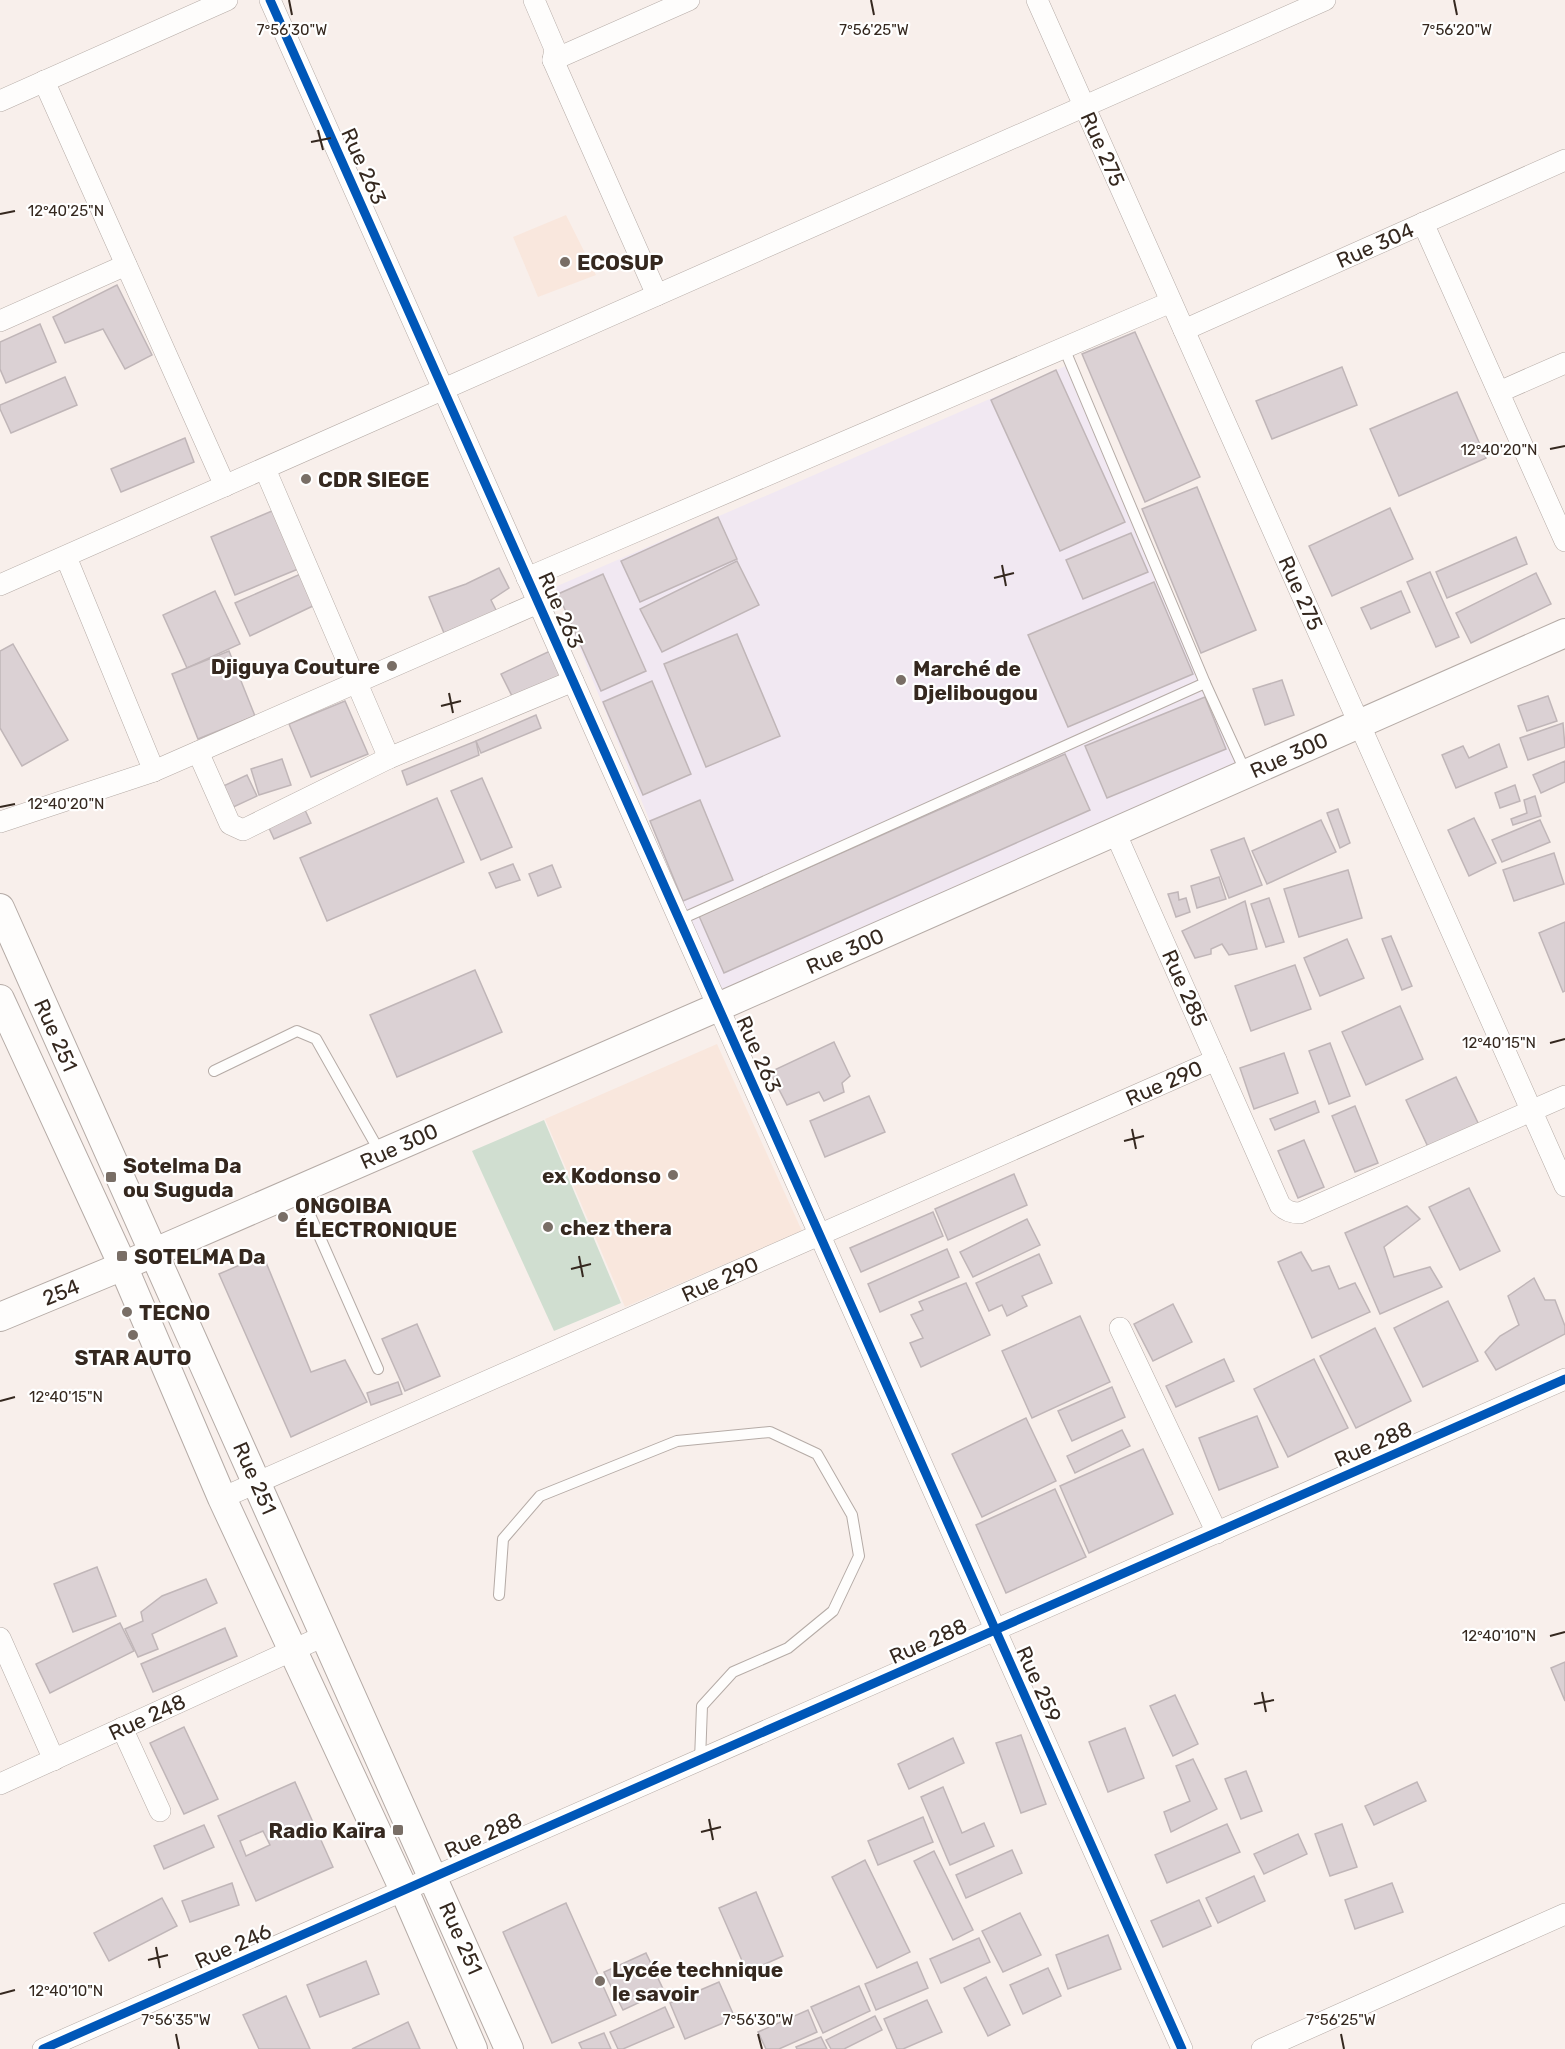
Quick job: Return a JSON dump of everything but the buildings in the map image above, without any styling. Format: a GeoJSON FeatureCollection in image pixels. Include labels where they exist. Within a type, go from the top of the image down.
{"type":"FeatureCollection","features":[{"type":"Feature","properties":{"kind":"main road","name":"Rue 300"},"geometry":{"type":"LineString","coordinates":[[123,1266],[718,1007],[1565,633]]}},
{"type":"Feature","properties":{"kind":"main road","name":"Rue 251"},"geometry":{"type":"LineString","coordinates":[[0,908],[509,2049]]}},
{"type":"Feature","properties":{"kind":"main road","name":"Rue 251"},"geometry":{"type":"LineString","coordinates":[[0,999],[123,1266],[222,1498],[404,1890],[473,2049]]}},
{"type":"Feature","properties":{"kind":"main road","name":"254"},"geometry":{"type":"LineString","coordinates":[[0,1317],[123,1266]]}},
{"type":"Feature","properties":{"kind":"street"},"geometry":{"type":"LineString","coordinates":[[0,101],[228,0]]}},
{"type":"Feature","properties":{"kind":"street","name":"Rue 263"},"geometry":{"type":"LineString","coordinates":[[270,0],[820,1235]]}},
{"type":"Feature","properties":{"kind":"street"},"geometry":{"type":"LineString","coordinates":[[534,0],[555,49],[553,60],[657,295]]}},
{"type":"Feature","properties":{"kind":"street"},"geometry":{"type":"LineString","coordinates":[[553,60],[689,0]]}},
{"type":"Feature","properties":{"kind":"street","name":"Rue 275"},"geometry":{"type":"LineString","coordinates":[[1037,0],[1565,1186]]}},
{"type":"Feature","properties":{"kind":"street"},"geometry":{"type":"LineString","coordinates":[[0,585],[1325,0]]}},
{"type":"Feature","properties":{"kind":"street"},"geometry":{"type":"LineString","coordinates":[[44,81],[225,486]]}},
{"type":"Feature","properties":{"kind":"street","name":"Rue 304"},"geometry":{"type":"LineString","coordinates":[[1184,330],[1565,160]]}},
{"type":"Feature","properties":{"kind":"street"},"geometry":{"type":"LineString","coordinates":[[1423,223],[1565,541]]}},
{"type":"Feature","properties":{"kind":"street"},"geometry":{"type":"LineString","coordinates":[[0,321],[126,265]]}},
{"type":"Feature","properties":{"kind":"street"},"geometry":{"type":"LineString","coordinates":[[527,578],[1171,302]]}},
{"type":"Feature","properties":{"kind":"street"},"geometry":{"type":"LineString","coordinates":[[1499,392],[1565,363]]}},
{"type":"Feature","properties":{"kind":"street"},"geometry":{"type":"LineString","coordinates":[[265,469],[390,758]]}},
{"type":"Feature","properties":{"kind":"street"},"geometry":{"type":"LineString","coordinates":[[66,557],[154,771]]}},
{"type":"Feature","properties":{"kind":"street"},"geometry":{"type":"LineString","coordinates":[[0,822],[154,771],[538,603]]}},
{"type":"Feature","properties":{"kind":"street"},"geometry":{"type":"LineString","coordinates":[[198,752],[230,824],[243,830],[390,758],[573,681]]}},
{"type":"Feature","properties":{"kind":"street","name":"Rue 285"},"geometry":{"type":"LineString","coordinates":[[1115,832],[1280,1205],[1285,1210],[1300,1213],[1532,1111]]}},
{"type":"Feature","properties":{"kind":"street","name":"Rue 290"},"geometry":{"type":"LineString","coordinates":[[222,1498],[1216,1060]]}},
{"type":"Feature","properties":{"kind":"street"},"geometry":{"type":"LineString","coordinates":[[1532,1111],[1565,1096]]}},
{"type":"Feature","properties":{"kind":"street","name":"Rue 259"},"geometry":{"type":"LineString","coordinates":[[820,1235],[1182,2049]]}},
{"type":"Feature","properties":{"kind":"street"},"geometry":{"type":"LineString","coordinates":[[1120,1328],[1217,1533]]}},
{"type":"Feature","properties":{"kind":"street","name":"Rue 288"},"geometry":{"type":"LineString","coordinates":[[404,1890],[1565,1379]]}},
{"type":"Feature","properties":{"kind":"street","name":"Rue 248"},"geometry":{"type":"LineString","coordinates":[[0,1784],[293,1648],[326,1635]]}},
{"type":"Feature","properties":{"kind":"street"},"geometry":{"type":"LineString","coordinates":[[0,1638],[54,1760]]}},
{"type":"Feature","properties":{"kind":"street"},"geometry":{"type":"LineString","coordinates":[[122,1728],[159,1811]]}},
{"type":"Feature","properties":{"kind":"street","name":"Rue 246"},"geometry":{"type":"LineString","coordinates":[[44,2049],[404,1890]]}},
{"type":"Feature","properties":{"kind":"street"},"geometry":{"type":"LineString","coordinates":[[1262,2049],[1565,1914]]}},
{"type":"Feature","properties":{"kind":"lane"},"geometry":{"type":"LineString","coordinates":[[1064,348],[1205,683],[1246,774]]}},
{"type":"Feature","properties":{"kind":"lane"},"geometry":{"type":"LineString","coordinates":[[679,920],[1205,683]]}},
{"type":"Feature","properties":{"kind":"lane"},"geometry":{"type":"LineString","coordinates":[[214,1071],[297,1031],[316,1039],[381,1154]]}},
{"type":"Feature","properties":{"kind":"lane"},"geometry":{"type":"LineString","coordinates":[[299,1190],[378,1369]]}},
{"type":"Feature","properties":{"kind":"lane"},"geometry":{"type":"LineString","coordinates":[[500,1595],[503,1539],[540,1496],[677,1441],[770,1432],[817,1454],[852,1515],[859,1556],[833,1611],[788,1648],[733,1672],[702,1706],[700,1760]]}},
{"type":"Feature","properties":{"kind":"shaded area"},"geometry":{"type":"Polygon","coordinates":[[[566,215],[596,275],[538,297],[513,237],[566,215]]]}},
{"type":"Feature","properties":{"kind":"shaded area","name":"Marché de Djelibougou"},"geometry":{"type":"Polygon","coordinates":[[[1068,365],[1250,774],[721,997],[555,587],[1068,365]]]}},
{"type":"Feature","properties":{"kind":"shaded area","name":"ex Kodonso"},"geometry":{"type":"Polygon","coordinates":[[[717,1044],[802,1231],[625,1307],[545,1119],[717,1044]]]}},
{"type":"Feature","properties":{"kind":"green space","name":"chez thera"},"geometry":{"type":"Polygon","coordinates":[[[544,1120],[621,1303],[554,1331],[472,1151],[544,1120]]]}},
{"type":"Feature","properties":{"kind":"cycle path"},"geometry":{"type":"LineString","coordinates":[[270,0],[1182,2049]]}},
{"type":"Feature","properties":{"kind":"cycle path"},"geometry":{"type":"LineString","coordinates":[[43,2049],[1565,1379]]}},
{"type":"Feature","properties":{"kind":"place","name":"ECOSUP"},"geometry":{"type":"Point","coordinates":[565,262]}},
{"type":"Feature","properties":{"kind":"place","name":"CDR SIEGE"},"geometry":{"type":"Point","coordinates":[306,479]}},
{"type":"Feature","properties":{"kind":"place","name":"Djiguya Couture"},"geometry":{"type":"Point","coordinates":[392,666]}},
{"type":"Feature","properties":{"kind":"place","name":"Marché de Djelibougou"},"geometry":{"type":"Point","coordinates":[901,680]}},
{"type":"Feature","properties":{"kind":"place","name":"ex Kodonso"},"geometry":{"type":"Point","coordinates":[673,1175]}},
{"type":"Feature","properties":{"kind":"place","name":"Sotelma Da ou Suguda"},"geometry":{"type":"Point","coordinates":[111,1177]}},
{"type":"Feature","properties":{"kind":"place","name":"ONGOIBA ÉLECTRONIQUE"},"geometry":{"type":"Point","coordinates":[283,1217]}},
{"type":"Feature","properties":{"kind":"place","name":"chez thera"},"geometry":{"type":"Point","coordinates":[548,1227]}},
{"type":"Feature","properties":{"kind":"place","name":"SOTELMA Da"},"geometry":{"type":"Point","coordinates":[122,1256]}},
{"type":"Feature","properties":{"kind":"place","name":"TECNO"},"geometry":{"type":"Point","coordinates":[127,1312]}},
{"type":"Feature","properties":{"kind":"place","name":"STAR AUTO"},"geometry":{"type":"Point","coordinates":[133,1335]}},
{"type":"Feature","properties":{"kind":"place","name":"Radio Kaïra"},"geometry":{"type":"Point","coordinates":[398,1830]}},
{"type":"Feature","properties":{"kind":"place","name":"Lycée technique le savoir"},"geometry":{"type":"Point","coordinates":[600,1981]}}]}
